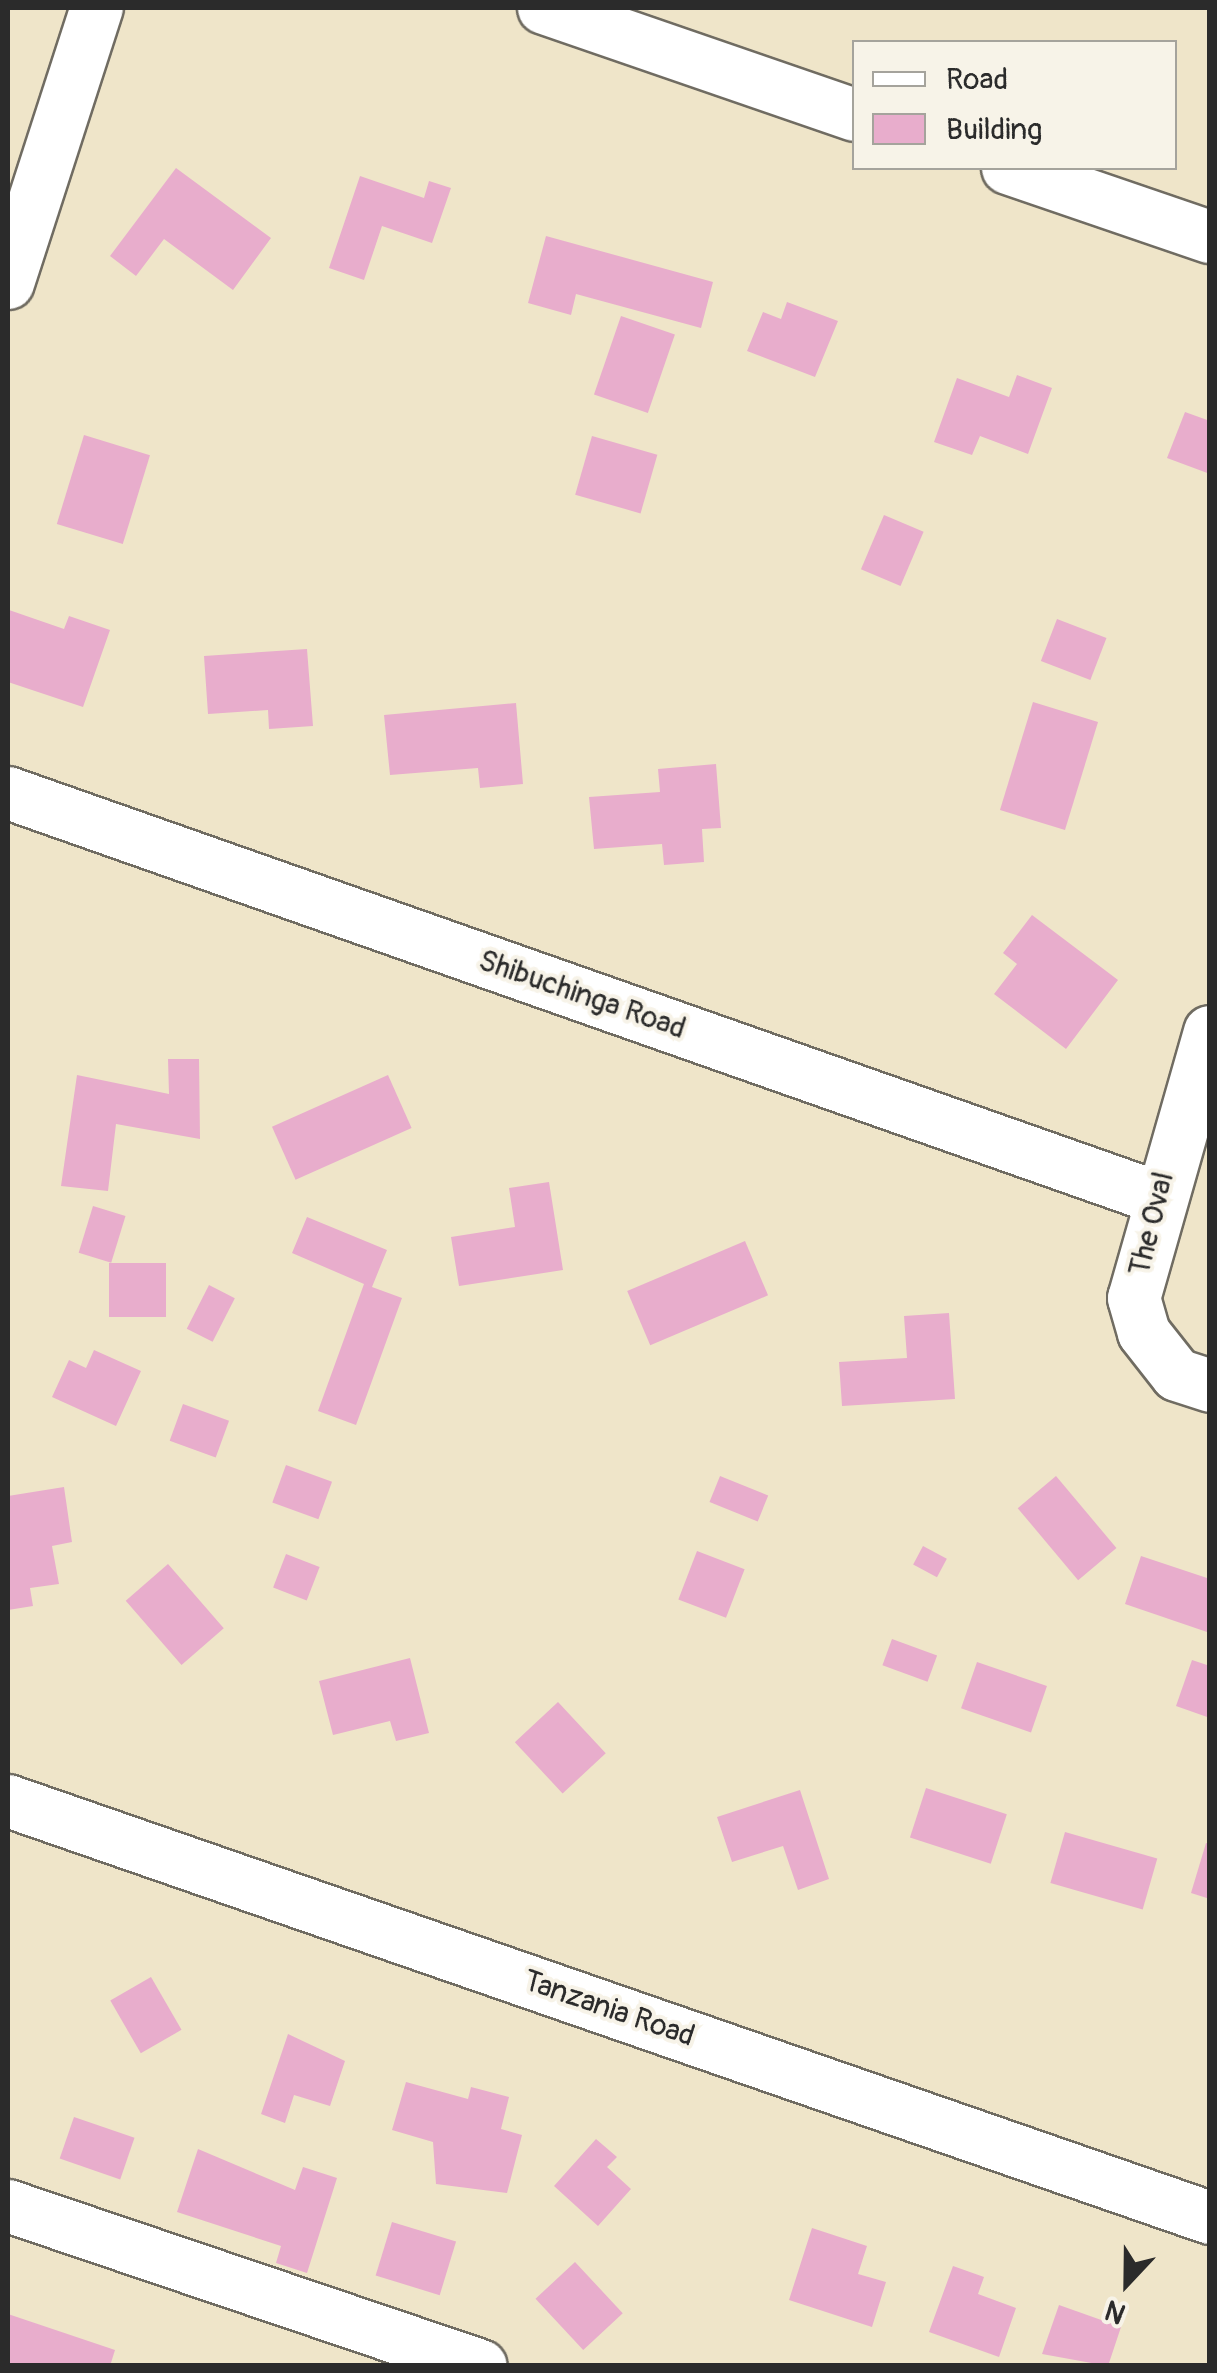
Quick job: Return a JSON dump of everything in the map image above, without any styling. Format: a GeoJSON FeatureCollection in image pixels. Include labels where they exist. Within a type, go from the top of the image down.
{"type":"FeatureCollection","features":[{"type":"Feature","properties":{"kind":"street"},"geometry":{"type":"LineString","coordinates":[[8,284],[98,8]]}},
{"type":"Feature","properties":{"kind":"street"},"geometry":{"type":"LineString","coordinates":[[544,8],[852,113]]}},
{"type":"Feature","properties":{"kind":"street"},"geometry":{"type":"LineString","coordinates":[[1014,170],[1210,237]]}},
{"type":"Feature","properties":{"kind":"street","name":"Shibuchinga Road"},"geometry":{"type":"LineString","coordinates":[[8,793],[1156,1197]]}},
{"type":"Feature","properties":{"kind":"street","name":"The Oval"},"geometry":{"type":"LineString","coordinates":[[1210,1032],[1156,1197],[1134,1298],[1144,1333],[1177,1375],[1210,1386]]}},
{"type":"Feature","properties":{"kind":"street","name":"Tanzania Road"},"geometry":{"type":"LineString","coordinates":[[8,1801],[1210,2218]]}},
{"type":"Feature","properties":{"kind":"street"},"geometry":{"type":"LineString","coordinates":[[8,2206],[482,2366]]}},
{"type":"Feature","properties":{"kind":"building"},"geometry":{"type":"Polygon","coordinates":[[[176,168],[271,238],[233,290],[164,239],[136,276],[110,256],[176,168]]]}},
{"type":"Feature","properties":{"kind":"building"},"geometry":{"type":"Polygon","coordinates":[[[360,176],[424,198],[429,181],[451,188],[432,243],[382,226],[364,280],[329,268],[360,176]]]}},
{"type":"Feature","properties":{"kind":"building"},"geometry":{"type":"Polygon","coordinates":[[[546,236],[713,282],[701,328],[576,294],[571,315],[528,303],[546,236]]]}},
{"type":"Feature","properties":{"kind":"building"},"geometry":{"type":"Polygon","coordinates":[[[787,302],[838,321],[815,377],[747,351],[763,312],[781,319],[787,302]]]}},
{"type":"Feature","properties":{"kind":"building"},"geometry":{"type":"Polygon","coordinates":[[[621,316],[675,335],[648,413],[594,394],[621,316]]]}},
{"type":"Feature","properties":{"kind":"building"},"geometry":{"type":"Polygon","coordinates":[[[1017,375],[1052,388],[1028,454],[980,436],[972,455],[934,442],[957,378],[1009,397],[1017,375]]]}},
{"type":"Feature","properties":{"kind":"building"},"geometry":{"type":"Polygon","coordinates":[[[1185,412],[1210,421],[1210,474],[1167,458],[1185,412]]]}},
{"type":"Feature","properties":{"kind":"building"},"geometry":{"type":"Polygon","coordinates":[[[84,435],[150,455],[123,544],[57,524],[84,435]]]}},
{"type":"Feature","properties":{"kind":"building"},"geometry":{"type":"Polygon","coordinates":[[[592,436],[657,455],[641,513],[575,495],[592,436]]]}},
{"type":"Feature","properties":{"kind":"building"},"geometry":{"type":"Polygon","coordinates":[[[884,515],[924,532],[901,586],[861,569],[884,515]]]}},
{"type":"Feature","properties":{"kind":"building"},"geometry":{"type":"Polygon","coordinates":[[[9,610],[64,629],[69,616],[110,630],[83,707],[8,682],[9,610]]]}},
{"type":"Feature","properties":{"kind":"building"},"geometry":{"type":"Polygon","coordinates":[[[1057,619],[1106,638],[1090,680],[1041,661],[1057,619]]]}},
{"type":"Feature","properties":{"kind":"building"},"geometry":{"type":"Polygon","coordinates":[[[307,649],[313,726],[269,729],[268,710],[208,714],[204,656],[307,649]]]}},
{"type":"Feature","properties":{"kind":"building"},"geometry":{"type":"Polygon","coordinates":[[[1033,702],[1098,722],[1065,830],[1000,810],[1033,702]]]}},
{"type":"Feature","properties":{"kind":"building"},"geometry":{"type":"Polygon","coordinates":[[[516,703],[523,784],[480,788],[478,768],[390,775],[384,715],[516,703]]]}},
{"type":"Feature","properties":{"kind":"building"},"geometry":{"type":"Polygon","coordinates":[[[716,764],[721,828],[702,829],[704,862],[664,865],[662,844],[594,849],[589,797],[660,792],[658,769],[716,764]]]}},
{"type":"Feature","properties":{"kind":"building"},"geometry":{"type":"Polygon","coordinates":[[[1032,915],[1118,980],[1066,1049],[994,994],[1017,964],[1003,953],[1032,915]]]}},
{"type":"Feature","properties":{"kind":"building"},"geometry":{"type":"Polygon","coordinates":[[[168,1059],[199,1059],[200,1139],[116,1124],[108,1191],[61,1186],[77,1075],[169,1094],[168,1059]]]}},
{"type":"Feature","properties":{"kind":"building"},"geometry":{"type":"Polygon","coordinates":[[[388,1075],[412,1128],[296,1180],[272,1127],[388,1075]]]}},
{"type":"Feature","properties":{"kind":"building"},"geometry":{"type":"Polygon","coordinates":[[[549,1182],[563,1270],[459,1286],[451,1237],[515,1227],[509,1188],[549,1182]]]}},
{"type":"Feature","properties":{"kind":"building"},"geometry":{"type":"Polygon","coordinates":[[[93,1206],[126,1216],[111,1263],[79,1253],[93,1206]]]}},
{"type":"Feature","properties":{"kind":"building"},"geometry":{"type":"Polygon","coordinates":[[[307,1217],[387,1250],[372,1287],[402,1298],[356,1425],[318,1411],[364,1284],[292,1253],[307,1217]]]}},
{"type":"Feature","properties":{"kind":"building"},"geometry":{"type":"Polygon","coordinates":[[[745,1241],[768,1295],[650,1345],[627,1291],[745,1241]]]}},
{"type":"Feature","properties":{"kind":"building"},"geometry":{"type":"Polygon","coordinates":[[[109,1263],[166,1263],[166,1317],[109,1317],[109,1263]]]}},
{"type":"Feature","properties":{"kind":"building"},"geometry":{"type":"Polygon","coordinates":[[[209,1285],[235,1298],[213,1342],[187,1329],[209,1285]]]}},
{"type":"Feature","properties":{"kind":"building"},"geometry":{"type":"Polygon","coordinates":[[[949,1313],[955,1399],[842,1406],[839,1362],[907,1358],[904,1316],[949,1313]]]}},
{"type":"Feature","properties":{"kind":"building"},"geometry":{"type":"Polygon","coordinates":[[[94,1350],[141,1371],[116,1426],[52,1397],[69,1360],[86,1368],[94,1350]]]}},
{"type":"Feature","properties":{"kind":"building"},"geometry":{"type":"Polygon","coordinates":[[[183,1404],[229,1421],[216,1457],[170,1441],[183,1404]]]}},
{"type":"Feature","properties":{"kind":"building"},"geometry":{"type":"Polygon","coordinates":[[[286,1465],[332,1482],[318,1519],[272,1503],[286,1465]]]}},
{"type":"Feature","properties":{"kind":"building"},"geometry":{"type":"Polygon","coordinates":[[[720,1476],[768,1495],[758,1521],[710,1502],[720,1476]]]}},
{"type":"Feature","properties":{"kind":"building"},"geometry":{"type":"Polygon","coordinates":[[[1056,1476],[1116,1548],[1078,1580],[1018,1508],[1056,1476]]]}},
{"type":"Feature","properties":{"kind":"building"},"geometry":{"type":"Polygon","coordinates":[[[64,1487],[72,1542],[52,1546],[59,1584],[30,1588],[33,1606],[8,1610],[8,1496],[64,1487]]]}},
{"type":"Feature","properties":{"kind":"building"},"geometry":{"type":"Polygon","coordinates":[[[923,1546],[947,1559],[937,1577],[913,1565],[923,1546]]]}},
{"type":"Feature","properties":{"kind":"building"},"geometry":{"type":"Polygon","coordinates":[[[697,1551],[745,1569],[726,1618],[678,1600],[697,1551]]]}},
{"type":"Feature","properties":{"kind":"building"},"geometry":{"type":"Polygon","coordinates":[[[286,1554],[320,1567],[307,1601],[273,1588],[286,1554]]]}},
{"type":"Feature","properties":{"kind":"building"},"geometry":{"type":"Polygon","coordinates":[[[1141,1556],[1210,1579],[1210,1633],[1125,1604],[1141,1556]]]}},
{"type":"Feature","properties":{"kind":"building"},"geometry":{"type":"Polygon","coordinates":[[[168,1564],[224,1628],[182,1665],[126,1601],[168,1564]]]}},
{"type":"Feature","properties":{"kind":"building"},"geometry":{"type":"Polygon","coordinates":[[[892,1639],[937,1655],[928,1682],[882,1665],[892,1639]]]}},
{"type":"Feature","properties":{"kind":"building"},"geometry":{"type":"Polygon","coordinates":[[[410,1658],[429,1733],[396,1741],[390,1721],[333,1735],[319,1681],[410,1658]]]}},
{"type":"Feature","properties":{"kind":"building"},"geometry":{"type":"Polygon","coordinates":[[[1192,1660],[1210,1666],[1210,1718],[1176,1706],[1192,1660]]]}},
{"type":"Feature","properties":{"kind":"building"},"geometry":{"type":"Polygon","coordinates":[[[977,1662],[1047,1686],[1031,1732],[961,1708],[977,1662]]]}},
{"type":"Feature","properties":{"kind":"building"},"geometry":{"type":"Polygon","coordinates":[[[558,1702],[606,1753],[563,1793],[515,1742],[558,1702]]]}},
{"type":"Feature","properties":{"kind":"building"},"geometry":{"type":"Polygon","coordinates":[[[926,1788],[1007,1814],[991,1864],[910,1837],[926,1788]]]}},
{"type":"Feature","properties":{"kind":"building"},"geometry":{"type":"Polygon","coordinates":[[[800,1790],[829,1879],[798,1890],[783,1846],[732,1862],[717,1817],[800,1790]]]}},
{"type":"Feature","properties":{"kind":"building"},"geometry":{"type":"Polygon","coordinates":[[[1065,1832],[1157,1858],[1143,1909],[1050,1883],[1065,1832]]]}},
{"type":"Feature","properties":{"kind":"building"},"geometry":{"type":"Polygon","coordinates":[[[1206,1843],[1210,1844],[1210,1899],[1191,1893],[1206,1843]]]}},
{"type":"Feature","properties":{"kind":"building"},"geometry":{"type":"Polygon","coordinates":[[[151,1977],[182,2030],[141,2053],[110,2000],[151,1977]]]}},
{"type":"Feature","properties":{"kind":"building"},"geometry":{"type":"Polygon","coordinates":[[[288,2034],[345,2061],[330,2106],[294,2095],[285,2123],[261,2114],[288,2034]]]}},
{"type":"Feature","properties":{"kind":"building"},"geometry":{"type":"Polygon","coordinates":[[[406,2082],[468,2099],[471,2087],[509,2097],[501,2129],[522,2135],[507,2193],[436,2184],[433,2142],[392,2130],[406,2082]]]}},
{"type":"Feature","properties":{"kind":"building"},"geometry":{"type":"Polygon","coordinates":[[[74,2117],[135,2138],[120,2179],[60,2159],[74,2117]]]}},
{"type":"Feature","properties":{"kind":"building"},"geometry":{"type":"Polygon","coordinates":[[[596,2139],[617,2157],[607,2167],[631,2189],[598,2226],[554,2186],[596,2139]]]}},
{"type":"Feature","properties":{"kind":"building"},"geometry":{"type":"Polygon","coordinates":[[[198,2149],[295,2190],[303,2167],[337,2178],[307,2273],[276,2263],[281,2246],[177,2212],[198,2149]]]}},
{"type":"Feature","properties":{"kind":"building"},"geometry":{"type":"Polygon","coordinates":[[[392,2222],[456,2242],[440,2295],[376,2276],[392,2222]]]}},
{"type":"Feature","properties":{"kind":"building"},"geometry":{"type":"Polygon","coordinates":[[[812,2228],[867,2246],[858,2274],[886,2282],[872,2327],[789,2300],[812,2228]]]}},
{"type":"Feature","properties":{"kind":"building"},"geometry":{"type":"Polygon","coordinates":[[[575,2262],[623,2313],[583,2350],[536,2299],[575,2262]]]}},
{"type":"Feature","properties":{"kind":"building"},"geometry":{"type":"Polygon","coordinates":[[[953,2266],[984,2277],[978,2294],[1016,2308],[999,2357],[929,2332],[953,2266]]]}},
{"type":"Feature","properties":{"kind":"building"},"geometry":{"type":"Polygon","coordinates":[[[1059,2305],[1121,2327],[1108,2366],[1042,2354],[1059,2305]]]}},
{"type":"Feature","properties":{"kind":"building"},"geometry":{"type":"Polygon","coordinates":[[[8,2314],[115,2350],[110,2366],[8,2366],[8,2314]]]}}]}
